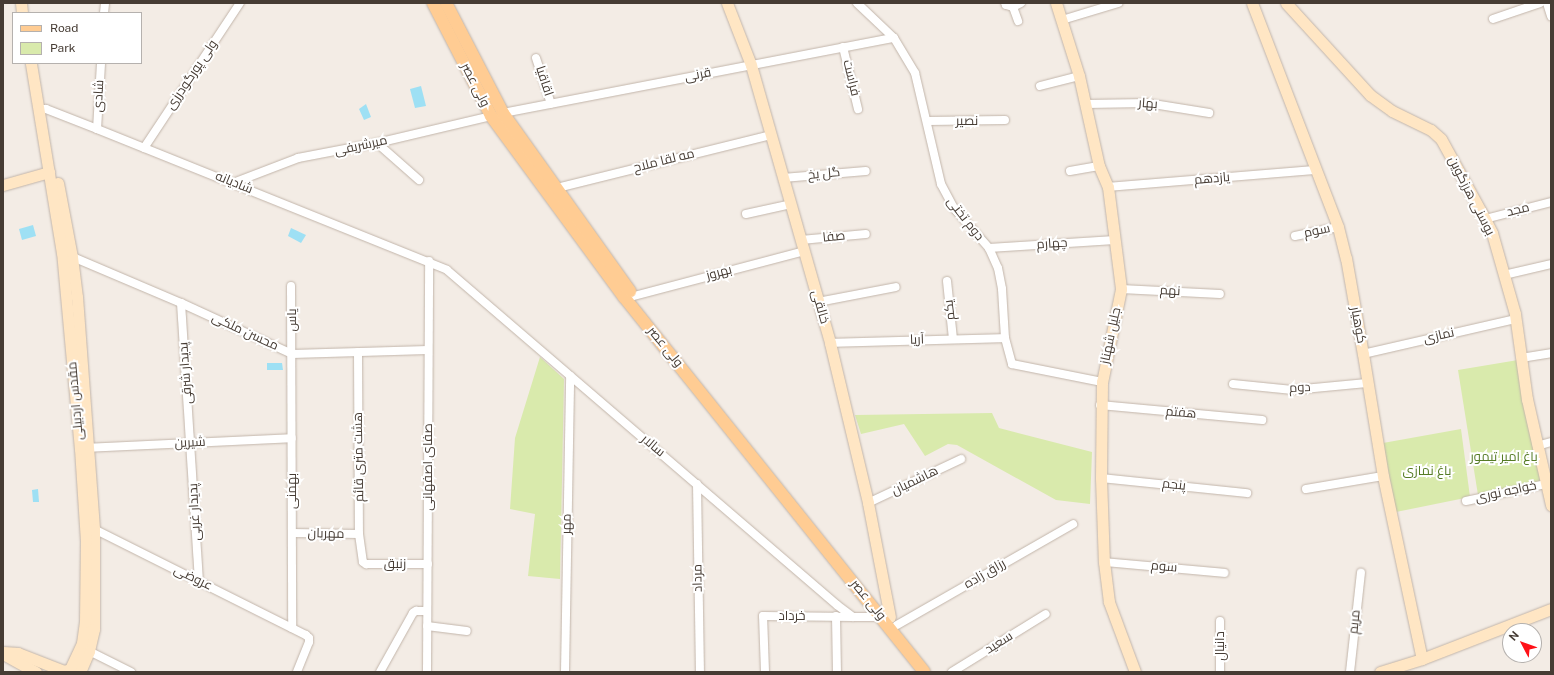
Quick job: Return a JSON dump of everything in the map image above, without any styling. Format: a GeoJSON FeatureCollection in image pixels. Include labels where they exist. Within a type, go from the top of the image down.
{"type":"FeatureCollection","features":[{"type":"Feature","properties":{"kind":"main road","name":"ولی عصر"},"geometry":{"type":"LineString","coordinates":[[433,3],[497,114],[624,297],[934,672]]}},
{"type":"Feature","properties":{"kind":"main road","name":"ولی عصر"},"geometry":{"type":"LineString","coordinates":[[446,3],[497,114],[557,188],[634,296],[890,619],[924,672]]}},
{"type":"Feature","properties":{"kind":"street","name":"ولی پورگودرزی"},"geometry":{"type":"LineString","coordinates":[[144,148],[240,3]]}},
{"type":"Feature","properties":{"kind":"street","name":"خالقی"},"geometry":{"type":"LineString","coordinates":[[727,3],[751,65],[830,343],[868,503],[890,619]]}},
{"type":"Feature","properties":{"kind":"street","name":"دوم تختی"},"geometry":{"type":"LineString","coordinates":[[857,3],[894,38],[915,73],[928,121],[941,184],[952,207],[988,248],[998,268],[1002,289],[1005,338],[1012,364],[1102,382]]}},
{"type":"Feature","properties":{"kind":"street"},"geometry":{"type":"LineString","coordinates":[[1005,3],[1006,5],[1013,7],[1021,3]]}},
{"type":"Feature","properties":{"kind":"street","name":"جلیل شهناز"},"geometry":{"type":"LineString","coordinates":[[1056,3],[1079,76],[1099,166],[1108,187],[1121,288],[1102,382],[1100,405],[1104,562],[1109,602],[1135,672]]}},
{"type":"Feature","properties":{"kind":"street"},"geometry":{"type":"LineString","coordinates":[[1062,20],[1118,3]]}},
{"type":"Feature","properties":{"kind":"street","name":"کوهیار"},"geometry":{"type":"LineString","coordinates":[[1252,3],[1338,227],[1346,258],[1383,476],[1422,659]]}},
{"type":"Feature","properties":{"kind":"street"},"geometry":{"type":"LineString","coordinates":[[1258,3],[1258,20]]}},
{"type":"Feature","properties":{"kind":"street","name":"بوسنی هرزگوین"},"geometry":{"type":"LineString","coordinates":[[1286,3],[1370,95],[1392,111],[1431,130],[1441,139],[1485,219],[1492,233],[1516,319],[1527,399],[1551,505]]}},
{"type":"Feature","properties":{"kind":"street"},"geometry":{"type":"LineString","coordinates":[[1493,19],[1540,3]]}},
{"type":"Feature","properties":{"kind":"street"},"geometry":{"type":"LineString","coordinates":[[1547,3],[1551,16]]}},
{"type":"Feature","properties":{"kind":"street"},"geometry":{"type":"LineString","coordinates":[[1013,7],[1018,21]]}},
{"type":"Feature","properties":{"kind":"street","name":"قرنی"},"geometry":{"type":"LineString","coordinates":[[497,114],[894,38]]}},
{"type":"Feature","properties":{"kind":"street","name":"فراست"},"geometry":{"type":"LineString","coordinates":[[843,48],[858,109]]}},
{"type":"Feature","properties":{"kind":"street","name":"اقاقیا"},"geometry":{"type":"LineString","coordinates":[[536,58],[551,104]]}},
{"type":"Feature","properties":{"kind":"street","name":"مقدس اردبیلی"},"geometry":{"type":"LineString","coordinates":[[31,64],[42,109]]}},
{"type":"Feature","properties":{"kind":"street","name":"مقدس اردبیلی"},"geometry":{"type":"LineString","coordinates":[[38,64],[42,109],[67,255],[84,448],[94,529],[94,629],[89,651],[80,672]]}},
{"type":"Feature","properties":{"kind":"street","name":"شادی"},"geometry":{"type":"LineString","coordinates":[[97,129],[101,64]]}},
{"type":"Feature","properties":{"kind":"street"},"geometry":{"type":"LineString","coordinates":[[1040,86],[1079,76]]}},
{"type":"Feature","properties":{"kind":"street","name":"بهار"},"geometry":{"type":"LineString","coordinates":[[1086,104],[1147,103],[1209,113]]}},
{"type":"Feature","properties":{"kind":"street","name":"شادیانه"},"geometry":{"type":"LineString","coordinates":[[42,109],[97,129],[428,261]]}},
{"type":"Feature","properties":{"kind":"street","name":"میرشریفی"},"geometry":{"type":"LineString","coordinates":[[233,183],[298,158],[377,143],[497,114]]}},
{"type":"Feature","properties":{"kind":"street","name":"نصیر"},"geometry":{"type":"LineString","coordinates":[[928,121],[1006,120]]}},
{"type":"Feature","properties":{"kind":"street","name":"مه لقا ملاح"},"geometry":{"type":"LineString","coordinates":[[557,188],[770,135]]}},
{"type":"Feature","properties":{"kind":"street"},"geometry":{"type":"LineString","coordinates":[[377,143],[419,180]]}},
{"type":"Feature","properties":{"kind":"street"},"geometry":{"type":"LineString","coordinates":[[1070,171],[1099,166]]}},
{"type":"Feature","properties":{"kind":"street","name":"یازدهم"},"geometry":{"type":"LineString","coordinates":[[1108,187],[1316,170]]}},
{"type":"Feature","properties":{"kind":"street","name":"گل یخ"},"geometry":{"type":"LineString","coordinates":[[783,178],[866,171]]}},
{"type":"Feature","properties":{"kind":"street"},"geometry":{"type":"LineString","coordinates":[[3,185],[52,172]]}},
{"type":"Feature","properties":{"kind":"street","name":"مجد"},"geometry":{"type":"LineString","coordinates":[[1485,219],[1551,202]]}},
{"type":"Feature","properties":{"kind":"street"},"geometry":{"type":"LineString","coordinates":[[746,214],[790,204]]}},
{"type":"Feature","properties":{"kind":"street","name":"سوم"},"geometry":{"type":"LineString","coordinates":[[1295,236],[1338,227]]}},
{"type":"Feature","properties":{"kind":"street","name":"صفا"},"geometry":{"type":"LineString","coordinates":[[803,246],[866,234]]}},
{"type":"Feature","properties":{"kind":"street","name":"چهارم"},"geometry":{"type":"LineString","coordinates":[[988,248],[1115,240]]}},
{"type":"Feature","properties":{"kind":"street","name":"بهروز"},"geometry":{"type":"LineString","coordinates":[[634,296],[803,246]]}},
{"type":"Feature","properties":{"kind":"street","name":"محسن ملکی"},"geometry":{"type":"LineString","coordinates":[[67,255],[181,303],[292,354],[428,350]]}},
{"type":"Feature","properties":{"kind":"street","name":"صفای اصفهانی"},"geometry":{"type":"LineString","coordinates":[[427,672],[428,261]]}},
{"type":"Feature","properties":{"kind":"street","name":"سالار"},"geometry":{"type":"LineString","coordinates":[[428,261],[447,270],[853,617]]}},
{"type":"Feature","properties":{"kind":"street"},"geometry":{"type":"LineString","coordinates":[[1504,275],[1551,264]]}},
{"type":"Feature","properties":{"kind":"street","name":"یکم"},"geometry":{"type":"LineString","coordinates":[[947,281],[953,339]]}},
{"type":"Feature","properties":{"kind":"street","name":"یاس"},"geometry":{"type":"LineString","coordinates":[[292,286],[292,354]]}},
{"type":"Feature","properties":{"kind":"street"},"geometry":{"type":"LineString","coordinates":[[818,302],[896,287]]}},
{"type":"Feature","properties":{"kind":"street","name":"نهم"},"geometry":{"type":"LineString","coordinates":[[1121,288],[1220,294]]}},
{"type":"Feature","properties":{"kind":"street","name":"پدیدار شرقی"},"geometry":{"type":"LineString","coordinates":[[181,303],[190,443]]}},
{"type":"Feature","properties":{"kind":"street","name":"نمازی"},"geometry":{"type":"LineString","coordinates":[[1363,354],[1516,319]]}},
{"type":"Feature","properties":{"kind":"street","name":"آریا"},"geometry":{"type":"LineString","coordinates":[[830,343],[1005,338]]}},
{"type":"Feature","properties":{"kind":"street","name":"هشت متری قائم"},"geometry":{"type":"LineString","coordinates":[[358,352],[359,534],[363,562]]}},
{"type":"Feature","properties":{"kind":"street"},"geometry":{"type":"LineString","coordinates":[[1521,358],[1551,352]]}},
{"type":"Feature","properties":{"kind":"street","name":"بهمنی"},"geometry":{"type":"LineString","coordinates":[[292,354],[292,628]]}},
{"type":"Feature","properties":{"kind":"street","name":"مهر"},"geometry":{"type":"LineString","coordinates":[[565,672],[570,376]]}},
{"type":"Feature","properties":{"kind":"street","name":"دوم"},"geometry":{"type":"LineString","coordinates":[[1233,384],[1293,390],[1367,383]]}},
{"type":"Feature","properties":{"kind":"street","name":"هفتم"},"geometry":{"type":"LineString","coordinates":[[1100,405],[1262,420]]}},
{"type":"Feature","properties":{"kind":"street","name":"شیرین"},"geometry":{"type":"LineString","coordinates":[[84,448],[292,438]]}},
{"type":"Feature","properties":{"kind":"street"},"geometry":{"type":"LineString","coordinates":[[1537,446],[1551,442]]}},
{"type":"Feature","properties":{"kind":"street","name":"پدیدار غربی"},"geometry":{"type":"LineString","coordinates":[[190,443],[199,581]]}},
{"type":"Feature","properties":{"kind":"street","name":"مقدس اردبیلی"},"geometry":{"type":"LineString","coordinates":[[3,653],[18,653],[64,671],[70,669],[74,664],[82,644],[85,622],[86,541],[84,448]]}},
{"type":"Feature","properties":{"kind":"street","name":"هاشمیان"},"geometry":{"type":"LineString","coordinates":[[868,503],[961,458]]}},
{"type":"Feature","properties":{"kind":"street"},"geometry":{"type":"LineString","coordinates":[[1306,489],[1383,476]]}},
{"type":"Feature","properties":{"kind":"street","name":"پنجم"},"geometry":{"type":"LineString","coordinates":[[1101,478],[1247,493]]}},
{"type":"Feature","properties":{"kind":"street","name":"مرداد"},"geometry":{"type":"LineString","coordinates":[[697,484],[700,672]]}},
{"type":"Feature","properties":{"kind":"street","name":"خواجه نوری"},"geometry":{"type":"LineString","coordinates":[[1466,501],[1546,484]]}},
{"type":"Feature","properties":{"kind":"street","name":"رزاق زاده"},"geometry":{"type":"LineString","coordinates":[[890,619],[1073,524]]}},
{"type":"Feature","properties":{"kind":"street","name":"عروضی"},"geometry":{"type":"LineString","coordinates":[[94,529],[292,628],[309,638],[297,672]]}},
{"type":"Feature","properties":{"kind":"street","name":"مهربان"},"geometry":{"type":"LineString","coordinates":[[292,533],[359,534]]}},
{"type":"Feature","properties":{"kind":"street","name":"زنبق"},"geometry":{"type":"LineString","coordinates":[[363,562],[366,564],[428,564]]}},
{"type":"Feature","properties":{"kind":"street","name":"سوم"},"geometry":{"type":"LineString","coordinates":[[1104,562],[1224,573]]}},
{"type":"Feature","properties":{"kind":"street","name":"مریم"},"geometry":{"type":"LineString","coordinates":[[1350,672],[1361,573]]}},
{"type":"Feature","properties":{"kind":"street"},"geometry":{"type":"LineString","coordinates":[[1380,672],[1422,659],[1551,609]]}},
{"type":"Feature","properties":{"kind":"street"},"geometry":{"type":"LineString","coordinates":[[380,672],[413,613],[416,611],[427,611]]}},
{"type":"Feature","properties":{"kind":"street","name":"سعید"},"geometry":{"type":"LineString","coordinates":[[952,672],[1046,614]]}},
{"type":"Feature","properties":{"kind":"street","name":"خرداد"},"geometry":{"type":"LineString","coordinates":[[765,672],[763,616],[853,617]]}},
{"type":"Feature","properties":{"kind":"street"},"geometry":{"type":"LineString","coordinates":[[836,616],[837,672]]}},
{"type":"Feature","properties":{"kind":"street"},"geometry":{"type":"LineString","coordinates":[[853,617],[890,619]]}},
{"type":"Feature","properties":{"kind":"street","name":"دانیال"},"geometry":{"type":"LineString","coordinates":[[1220,621],[1220,672]]}},
{"type":"Feature","properties":{"kind":"street"},"geometry":{"type":"LineString","coordinates":[[427,626],[467,631]]}},
{"type":"Feature","properties":{"kind":"street"},"geometry":{"type":"LineString","coordinates":[[89,651],[131,672]]}},
{"type":"Feature","properties":{"kind":"street"},"geometry":{"type":"LineString","coordinates":[[3,653],[36,672]]}},
{"type":"Feature","properties":{"kind":"green space"},"geometry":{"type":"Polygon","coordinates":[[[540,357],[564,379],[560,579],[528,576],[535,514],[510,509],[515,438],[540,357]]]}},
{"type":"Feature","properties":{"kind":"green space","name":"باغ امیر تیمور"},"geometry":{"type":"Polygon","coordinates":[[[1518,360],[1542,481],[1478,495],[1458,370],[1518,360]]]}},
{"type":"Feature","properties":{"kind":"green space"},"geometry":{"type":"Polygon","coordinates":[[[992,413],[999,428],[1092,452],[1090,504],[1056,500],[957,445],[948,444],[925,456],[904,424],[861,434],[855,415],[992,413]]]}},
{"type":"Feature","properties":{"kind":"green space","name":"باغ نمازی"},"geometry":{"type":"Polygon","coordinates":[[[1461,429],[1470,497],[1396,512],[1383,443],[1461,429]]]}},
{"type":"Feature","properties":{"kind":"water"},"geometry":{"type":"Polygon","coordinates":[[[421,86],[426,106],[415,108],[410,89],[421,86]]]}},
{"type":"Feature","properties":{"kind":"water"},"geometry":{"type":"Polygon","coordinates":[[[366,104],[371,117],[364,120],[359,109],[366,104]]]}},
{"type":"Feature","properties":{"kind":"water"},"geometry":{"type":"Polygon","coordinates":[[[33,225],[36,236],[22,240],[19,229],[33,225]]]}},
{"type":"Feature","properties":{"kind":"water"},"geometry":{"type":"Polygon","coordinates":[[[291,228],[306,235],[301,243],[288,236],[291,228]]]}},
{"type":"Feature","properties":{"kind":"water"},"geometry":{"type":"Polygon","coordinates":[[[267,363],[282,363],[283,370],[267,370],[267,363]]]}},
{"type":"Feature","properties":{"kind":"water"},"geometry":{"type":"Polygon","coordinates":[[[38,489],[39,502],[33,502],[32,490],[38,489]]]}}]}
